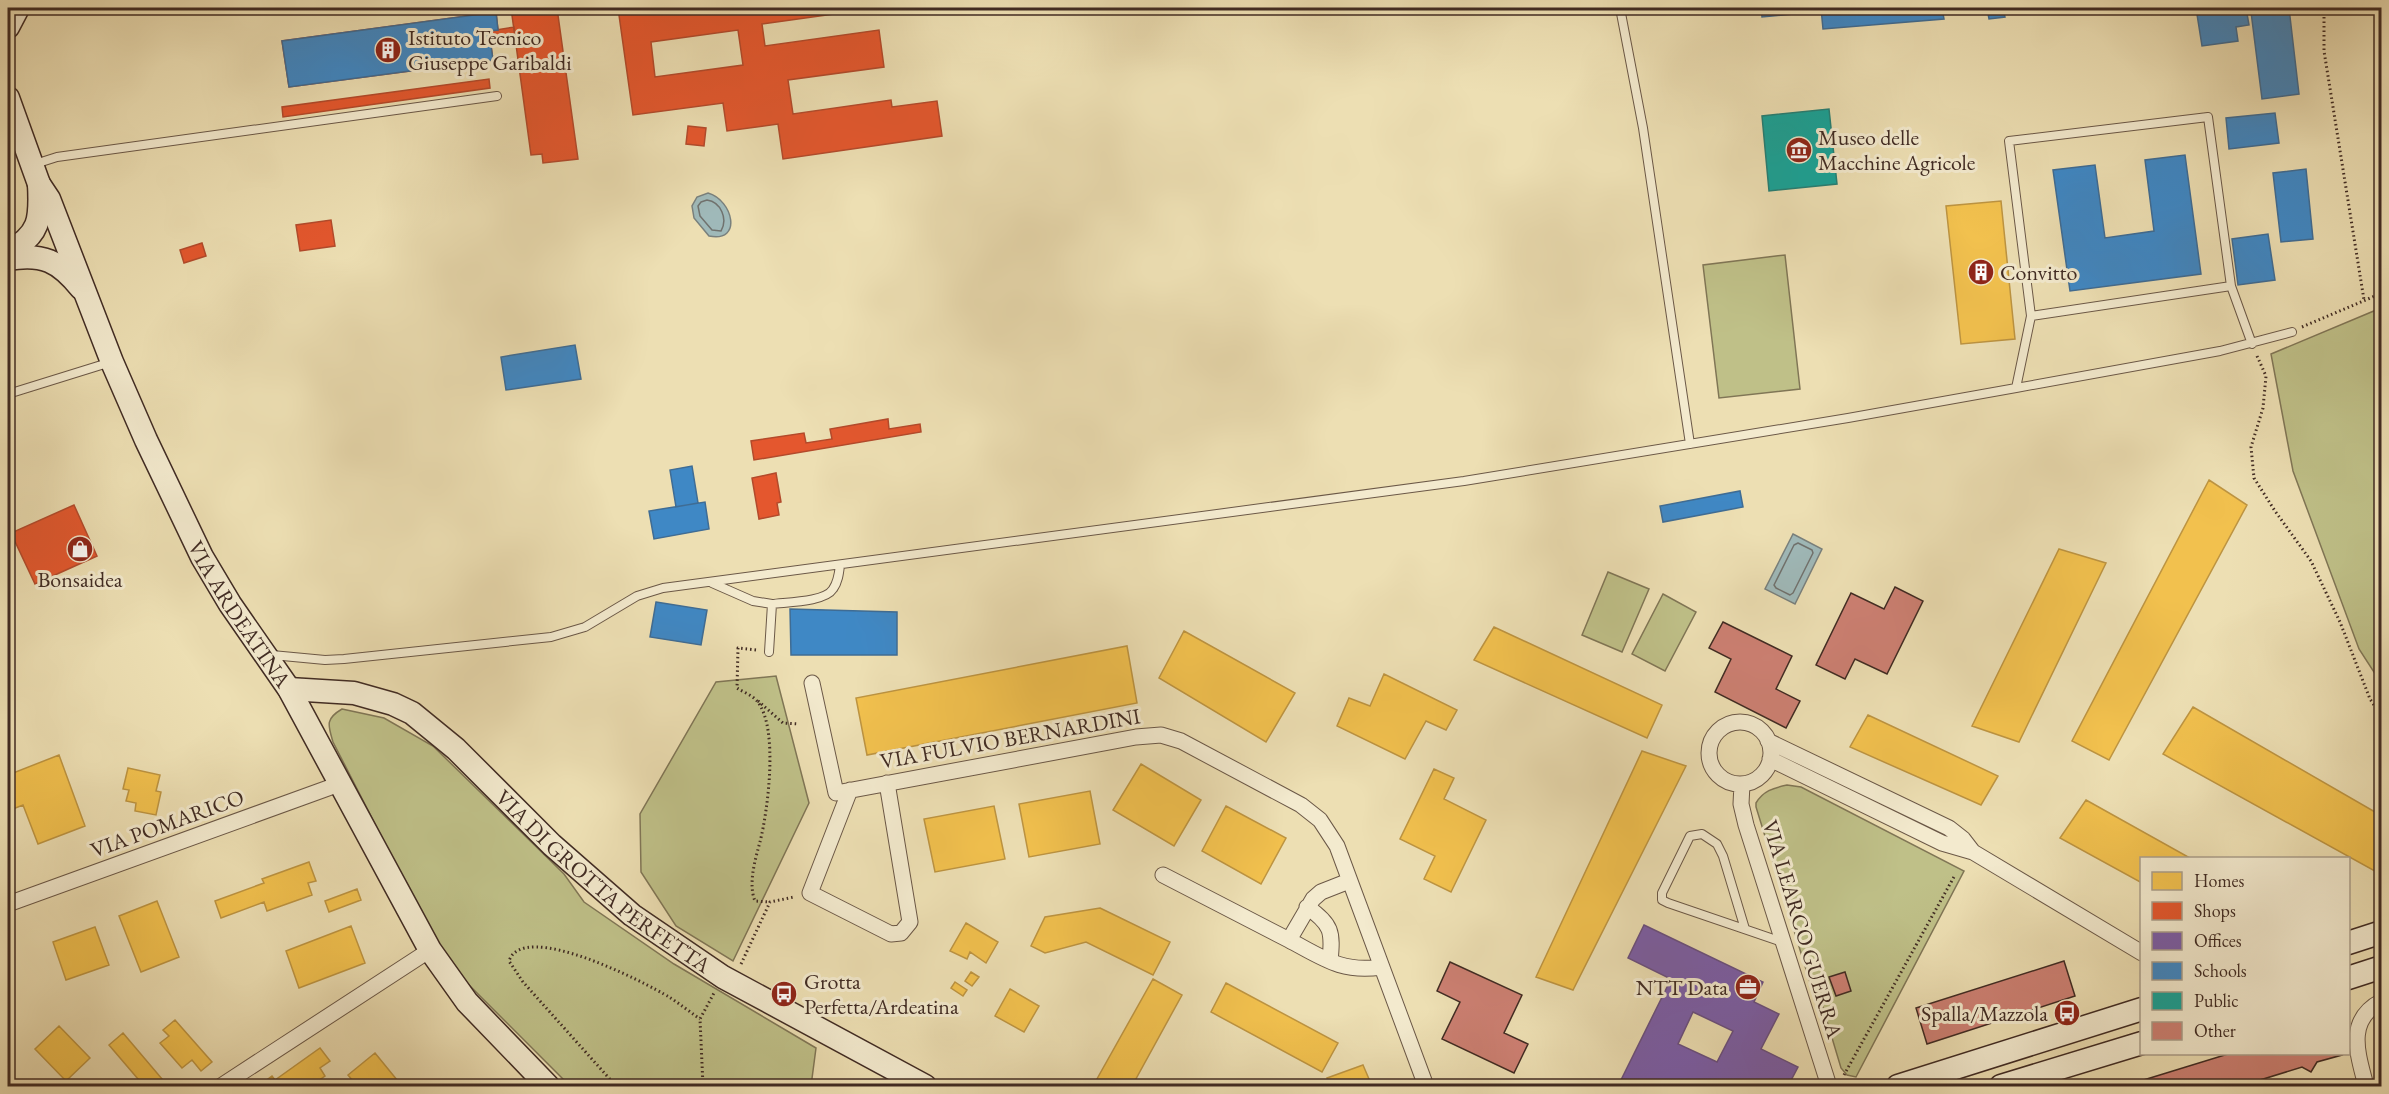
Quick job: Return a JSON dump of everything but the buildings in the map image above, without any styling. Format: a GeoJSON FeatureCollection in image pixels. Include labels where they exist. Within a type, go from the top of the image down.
{"type":"FeatureCollection","features":[{"type":"Feature","properties":{"kind":"main road"},"geometry":{"type":"LineString","coordinates":[[8,27],[18,8]]}},
{"type":"Feature","properties":{"kind":"main road","name":"VIA ARDEATINA"},"geometry":{"type":"LineString","coordinates":[[8,98],[35,175],[49,199],[112,362],[192,537],[230,604],[289,689],[342,783],[430,950],[467,1002],[548,1086]]}},
{"type":"Feature","properties":{"kind":"main road"},"geometry":{"type":"LineString","coordinates":[[8,252],[23,243],[34,231],[40,210],[35,175]]}},
{"type":"Feature","properties":{"kind":"main road"},"geometry":{"type":"LineString","coordinates":[[8,259],[35,257],[49,260],[66,272],[84,292]]}},
{"type":"Feature","properties":{"kind":"main road","name":"VIA DI GROTTA PERFETTA"},"geometry":{"type":"LineString","coordinates":[[289,689],[334,691],[367,696],[400,706],[418,717],[468,761],[552,845],[621,907],[728,979],[925,1086]]}},
{"type":"Feature","properties":{"kind":"main road"},"geometry":{"type":"LineString","coordinates":[[2350,943],[2382,932]]}},
{"type":"Feature","properties":{"kind":"main road"},"geometry":{"type":"LineString","coordinates":[[2350,978],[2382,967]]}},
{"type":"Feature","properties":{"kind":"main road"},"geometry":{"type":"LineString","coordinates":[[1898,1086],[2140,1010]]}},
{"type":"Feature","properties":{"kind":"main road"},"geometry":{"type":"LineString","coordinates":[[2001,1086],[2140,1044]]}},
{"type":"Feature","properties":{"kind":"street"},"geometry":{"type":"LineString","coordinates":[[812,683],[836,793],[850,790]]}},
{"type":"Feature","properties":{"kind":"street"},"geometry":{"type":"LineString","coordinates":[[1768,741],[1770,759],[1761,775],[1754,781],[1742,784],[1726,781],[1712,767],[1709,747],[1713,738],[1727,725],[1737,722],[1756,727],[1768,741],[1949,828],[1963,839],[1973,852]]}},
{"type":"Feature","properties":{"kind":"street","name":"VIA FULVIO BERNARDINI"},"geometry":{"type":"LineString","coordinates":[[850,790],[1136,737],[1161,735],[1181,741],[1301,805],[1320,820],[1329,832],[1426,1086]]}},
{"type":"Feature","properties":{"kind":"street"},"geometry":{"type":"LineString","coordinates":[[1770,759],[1942,843],[1973,852],[2140,951]]}},
{"type":"Feature","properties":{"kind":"street"},"geometry":{"type":"LineString","coordinates":[[1824,784],[1830,769]]}},
{"type":"Feature","properties":{"kind":"street","name":"VIA POMARICO"},"geometry":{"type":"LineString","coordinates":[[8,904],[342,783]]}},
{"type":"Feature","properties":{"kind":"street"},"geometry":{"type":"LineString","coordinates":[[850,790],[810,893],[891,934],[901,933],[910,922],[887,783]]}},
{"type":"Feature","properties":{"kind":"street","name":"VIA LEARCO GUERRA"},"geometry":{"type":"LineString","coordinates":[[1742,784],[1742,804],[1746,825],[1829,1086]]}},
{"type":"Feature","properties":{"kind":"street"},"geometry":{"type":"LineString","coordinates":[[1163,875],[1330,961],[1352,969],[1381,967]]}},
{"type":"Feature","properties":{"kind":"street"},"geometry":{"type":"LineString","coordinates":[[1289,940],[1307,907],[1321,892],[1349,881]]}},
{"type":"Feature","properties":{"kind":"street"},"geometry":{"type":"LineString","coordinates":[[1307,907],[1328,924],[1331,937],[1330,961]]}},
{"type":"Feature","properties":{"kind":"street"},"geometry":{"type":"LineString","coordinates":[[221,1086],[430,950]]}},
{"type":"Feature","properties":{"kind":"street"},"geometry":{"type":"LineString","coordinates":[[2366,1086],[2357,1047],[2357,1031],[2364,1014],[2382,1001]]}},
{"type":"Feature","properties":{"kind":"lane"},"geometry":{"type":"LineString","coordinates":[[1620,8],[1643,128],[1690,444]]}},
{"type":"Feature","properties":{"kind":"lane"},"geometry":{"type":"LineString","coordinates":[[35,175],[57,157],[497,96]]}},
{"type":"Feature","properties":{"kind":"lane"},"geometry":{"type":"LineString","coordinates":[[2016,388],[2031,316],[2009,141],[2208,117],[2230,286],[2252,344]]}},
{"type":"Feature","properties":{"kind":"lane"},"geometry":{"type":"LineString","coordinates":[[2031,316],[2230,286]]}},
{"type":"Feature","properties":{"kind":"lane"},"geometry":{"type":"LineString","coordinates":[[264,653],[303,658],[344,659],[539,640],[585,627],[622,604],[647,592],[1091,530],[1390,492],[1848,418],[2252,344],[2292,332]]}},
{"type":"Feature","properties":{"kind":"lane"},"geometry":{"type":"LineString","coordinates":[[8,394],[112,362]]}},
{"type":"Feature","properties":{"kind":"lane"},"geometry":{"type":"LineString","coordinates":[[710,582],[753,601],[772,604],[817,598],[832,592],[838,581],[840,566]]}},
{"type":"Feature","properties":{"kind":"lane"},"geometry":{"type":"LineString","coordinates":[[769,652],[772,604]]}},
{"type":"Feature","properties":{"kind":"lane"},"geometry":{"type":"LineString","coordinates":[[1745,928],[1727,867],[1717,844],[1702,834],[1690,836],[1662,893],[1662,900],[1782,942]]}},
{"type":"Feature","properties":{"kind":"path"},"geometry":{"type":"LineString","coordinates":[[2324,8],[2324,51],[2364,300]]}},
{"type":"Feature","properties":{"kind":"path"},"geometry":{"type":"LineString","coordinates":[[2292,332],[2382,293]]}},
{"type":"Feature","properties":{"kind":"path"},"geometry":{"type":"LineString","coordinates":[[2252,344],[2266,376],[2263,408],[2251,447],[2254,478],[2274,511],[2310,561],[2340,622],[2370,699],[2382,717]]}},
{"type":"Feature","properties":{"kind":"path"},"geometry":{"type":"LineString","coordinates":[[769,652],[738,648],[737,688],[757,700],[783,723],[799,724]]}},
{"type":"Feature","properties":{"kind":"path"},"geometry":{"type":"LineString","coordinates":[[757,700],[766,719],[769,741],[769,797],[755,858],[752,893],[755,901],[770,902],[810,893]]}},
{"type":"Feature","properties":{"kind":"path"},"geometry":{"type":"LineString","coordinates":[[1844,1080],[1844,1072],[1955,875]]}},
{"type":"Feature","properties":{"kind":"path"},"geometry":{"type":"LineString","coordinates":[[703,1086],[700,1019],[728,979],[770,902]]}},
{"type":"Feature","properties":{"kind":"path"},"geometry":{"type":"LineString","coordinates":[[616,1086],[523,982],[509,961],[515,952],[529,946],[567,951],[669,997],[700,1019]]}},
{"type":"Feature","properties":{"kind":"green space"},"geometry":{"type":"Polygon","coordinates":[[[1785,255],[1800,389],[1719,398],[1703,265],[1785,255]]]}},
{"type":"Feature","properties":{"kind":"green space"},"geometry":{"type":"Polygon","coordinates":[[[2381,308],[2381,683],[2359,649],[2293,471],[2271,354],[2381,308]]]}},
{"type":"Feature","properties":{"kind":"green space"},"geometry":{"type":"Polygon","coordinates":[[[1608,572],[1649,589],[1622,652],[1582,635],[1608,572]]]}},
{"type":"Feature","properties":{"kind":"green space"},"geometry":{"type":"Polygon","coordinates":[[[1663,594],[1696,612],[1665,671],[1632,654],[1663,594]]]}},
{"type":"Feature","properties":{"kind":"green space"},"geometry":{"type":"Polygon","coordinates":[[[776,676],[809,803],[733,961],[676,926],[641,872],[640,814],[716,682],[776,676]]]}},
{"type":"Feature","properties":{"kind":"green space"},"geometry":{"type":"Polygon","coordinates":[[[342,709],[384,718],[433,746],[564,874],[584,902],[674,964],[816,1048],[811,1086],[570,1086],[461,977],[436,943],[333,742],[330,719],[342,709]]]}},
{"type":"Feature","properties":{"kind":"green space"},"geometry":{"type":"Polygon","coordinates":[[[1787,785],[1801,787],[1964,871],[1856,1077],[1847,1075],[1841,1068],[1818,991],[1813,992],[1756,807],[1756,803],[1765,793],[1787,785]]]}},
{"type":"Feature","properties":{"kind":"water"},"geometry":{"type":"Polygon","coordinates":[[[708,193],[717,197],[723,204],[731,220],[727,233],[720,236],[709,236],[694,218],[692,206],[697,197],[708,193]]]}},
{"type":"Feature","properties":{"kind":"water"},"geometry":{"type":"Polygon","coordinates":[[[1793,534],[1822,549],[1795,604],[1765,589],[1793,534]]]}},
{"type":"Feature","properties":{"kind":"place","name":"Istituto Tecnico Giuseppe Garibaldi"},"geometry":{"type":"Point","coordinates":[388,50]}},
{"type":"Feature","properties":{"kind":"place","name":"Museo delle Macchine Agricole"},"geometry":{"type":"Point","coordinates":[1799,150]}},
{"type":"Feature","properties":{"kind":"place","name":"Convitto"},"geometry":{"type":"Point","coordinates":[1981,272]}},
{"type":"Feature","properties":{"kind":"place","name":"Bonsaidea"},"geometry":{"type":"Point","coordinates":[80,549]}},
{"type":"Feature","properties":{"kind":"place","name":"NTT Data"},"geometry":{"type":"Point","coordinates":[1748,987]}},
{"type":"Feature","properties":{"kind":"place","name":"Grotta Perfetta/Ardeatina"},"geometry":{"type":"Point","coordinates":[784,994]}},
{"type":"Feature","properties":{"kind":"place","name":"Spalla/Mazzola"},"geometry":{"type":"Point","coordinates":[2067,1013]}}]}
